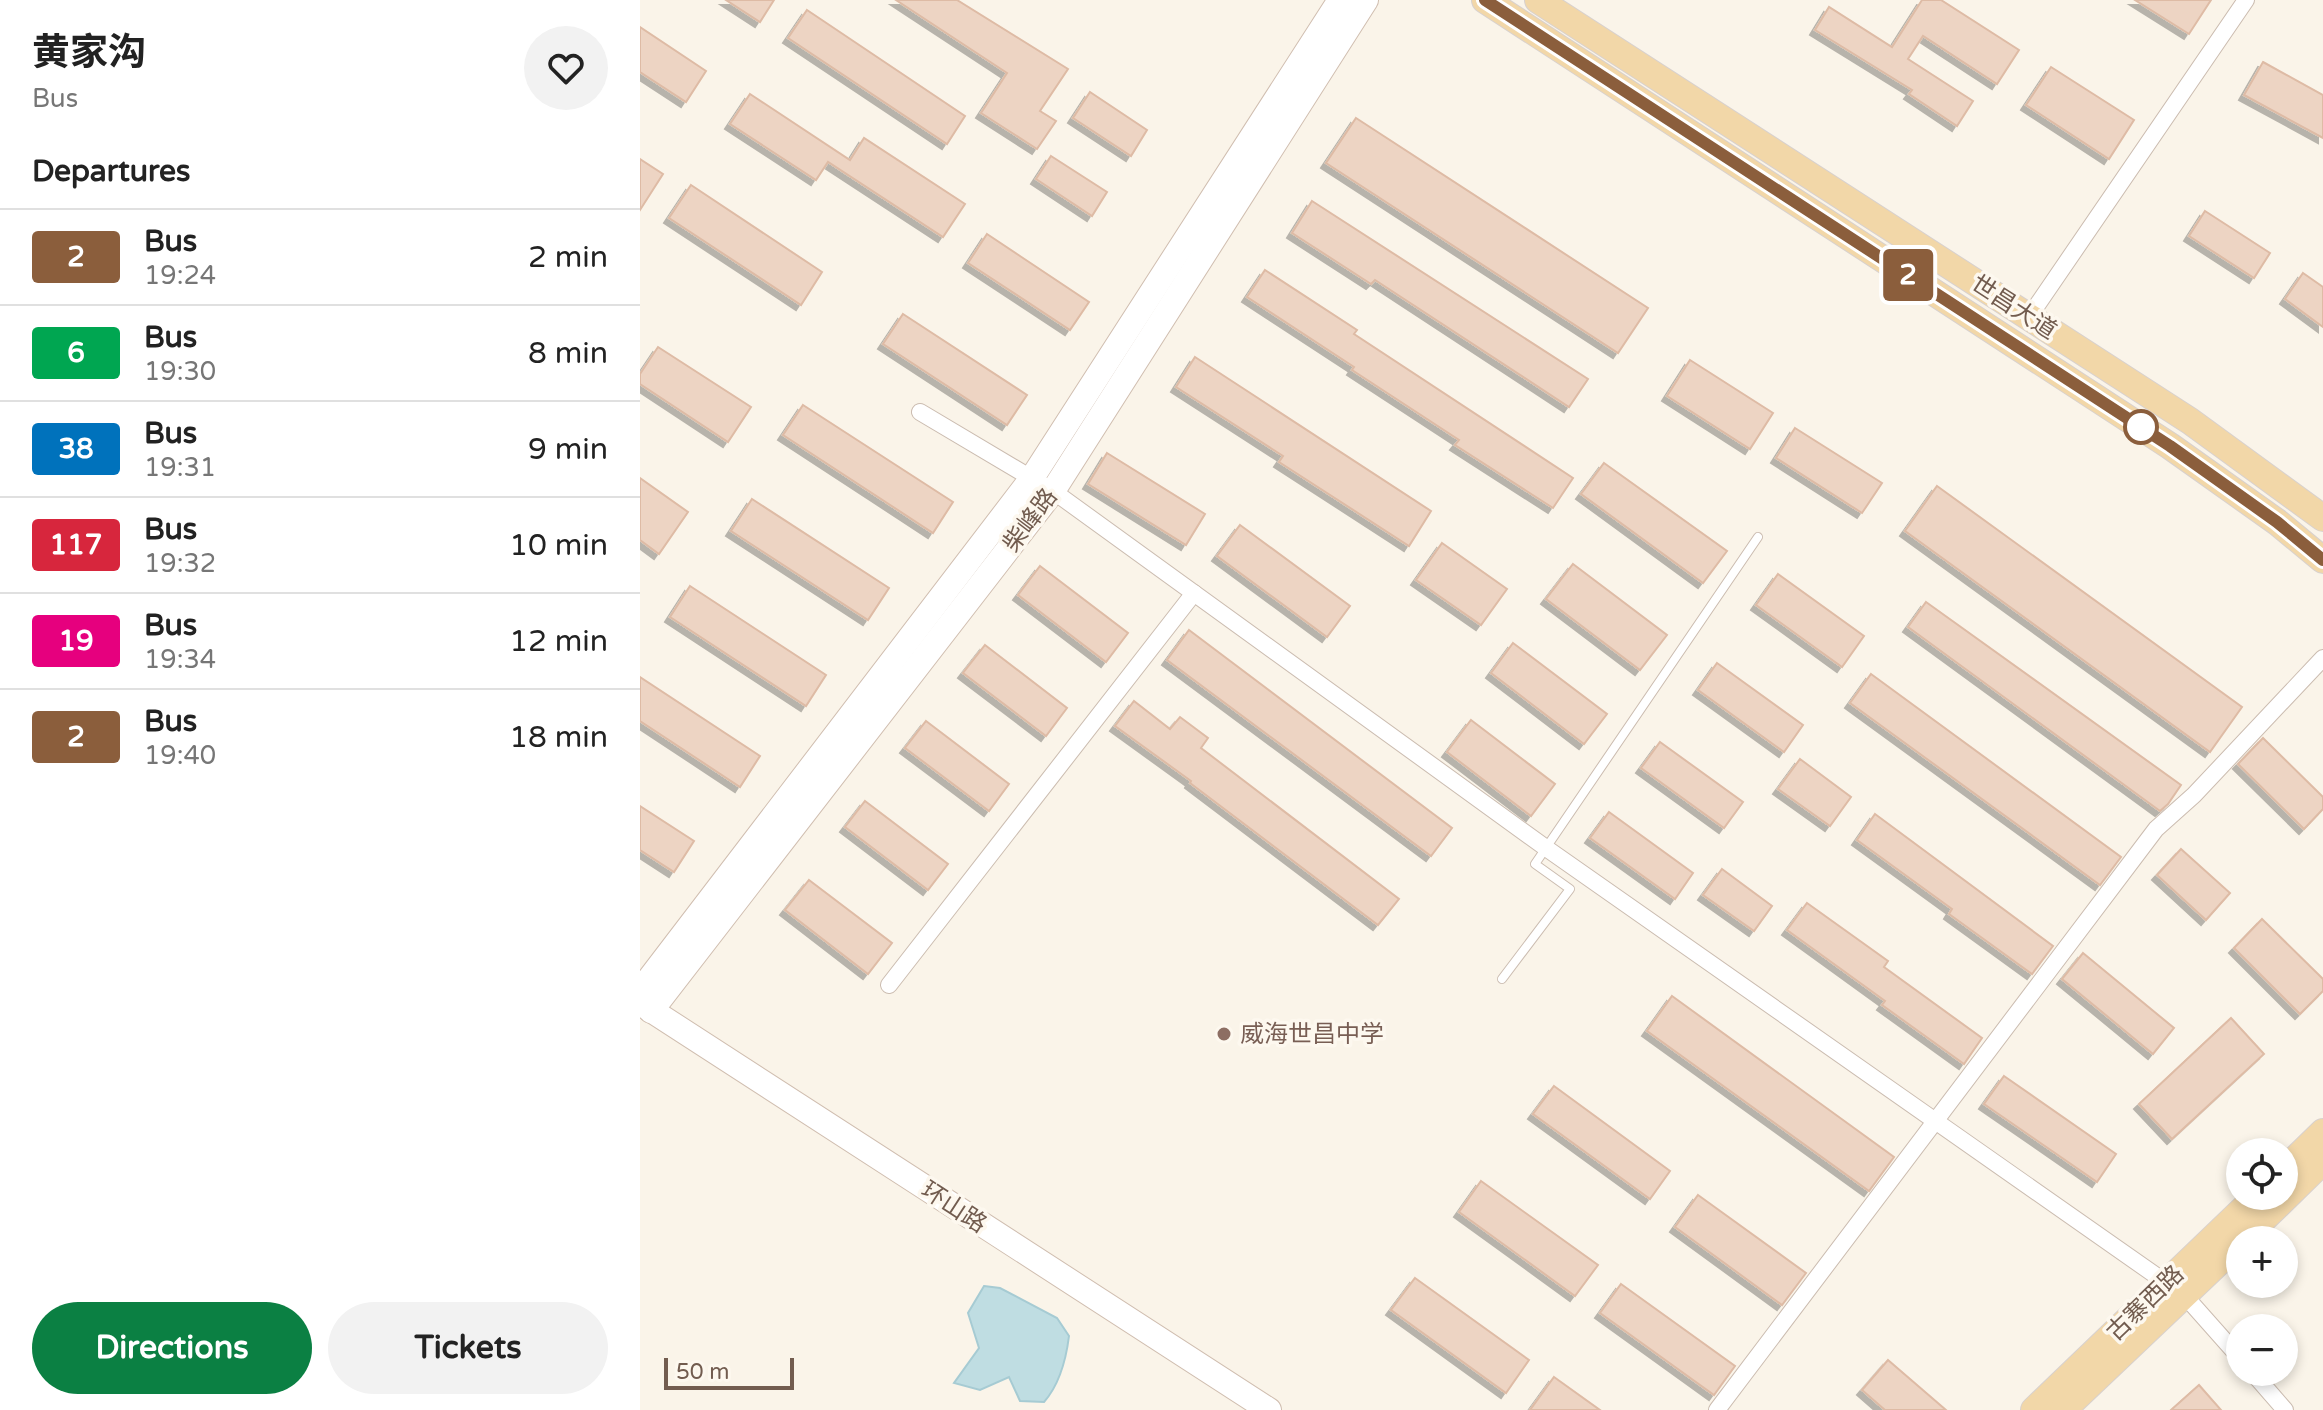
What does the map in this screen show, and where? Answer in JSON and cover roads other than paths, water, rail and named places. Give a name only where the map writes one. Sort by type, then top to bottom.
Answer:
[{"type":"main road","name":"世昌大道","points":[[1485,0],[2170,446],[2277,522],[2323,560]]},
{"type":"main road","name":"世昌大道","points":[[1538,0],[2190,421],[2323,518]]},
{"type":"main road","points":[[2298,1156],[2323,1132]]},
{"type":"main road","name":"古寨西路","points":[[2256,1226],[2323,1161]]},
{"type":"main road","name":"古寨西路","points":[[2063,1410],[2245,1210]]},
{"type":"main road","name":"古寨西路","points":[[2034,1410],[2176,1289],[2226,1252]]},
{"type":"street","name":"柴峰路","points":[[644,1002],[1032,478],[1340,0]]},
{"type":"street","name":"柴峰路","points":[[644,1002],[1053,491],[1366,0]]},
{"type":"street","points":[[2029,317],[2246,0]]},
{"type":"street","points":[[920,412],[1053,491],[1546,848],[2176,1289],[2226,1343]]},
{"type":"street","points":[[889,985],[1194,593]]},
{"type":"street","points":[[1717,1410],[2156,829],[2194,795],[2323,658]]},
{"type":"street","name":"环山路","points":[[644,1002],[1269,1410]]},
{"type":"street","points":[[2264,1386],[2285,1410]]},
{"type":"lane","points":[[1502,979],[1570,889],[1535,864],[1758,537]]},
{"type":"water","points":[[984,1286],[1000,1288],[1057,1318],[1069,1336],[1061,1371],[1044,1402],[1020,1401],[1009,1377],[980,1390],[954,1383],[979,1348],[968,1313]]},
{"type":"place","name":"威海世昌中学","points":[[1224,1034]]}]
